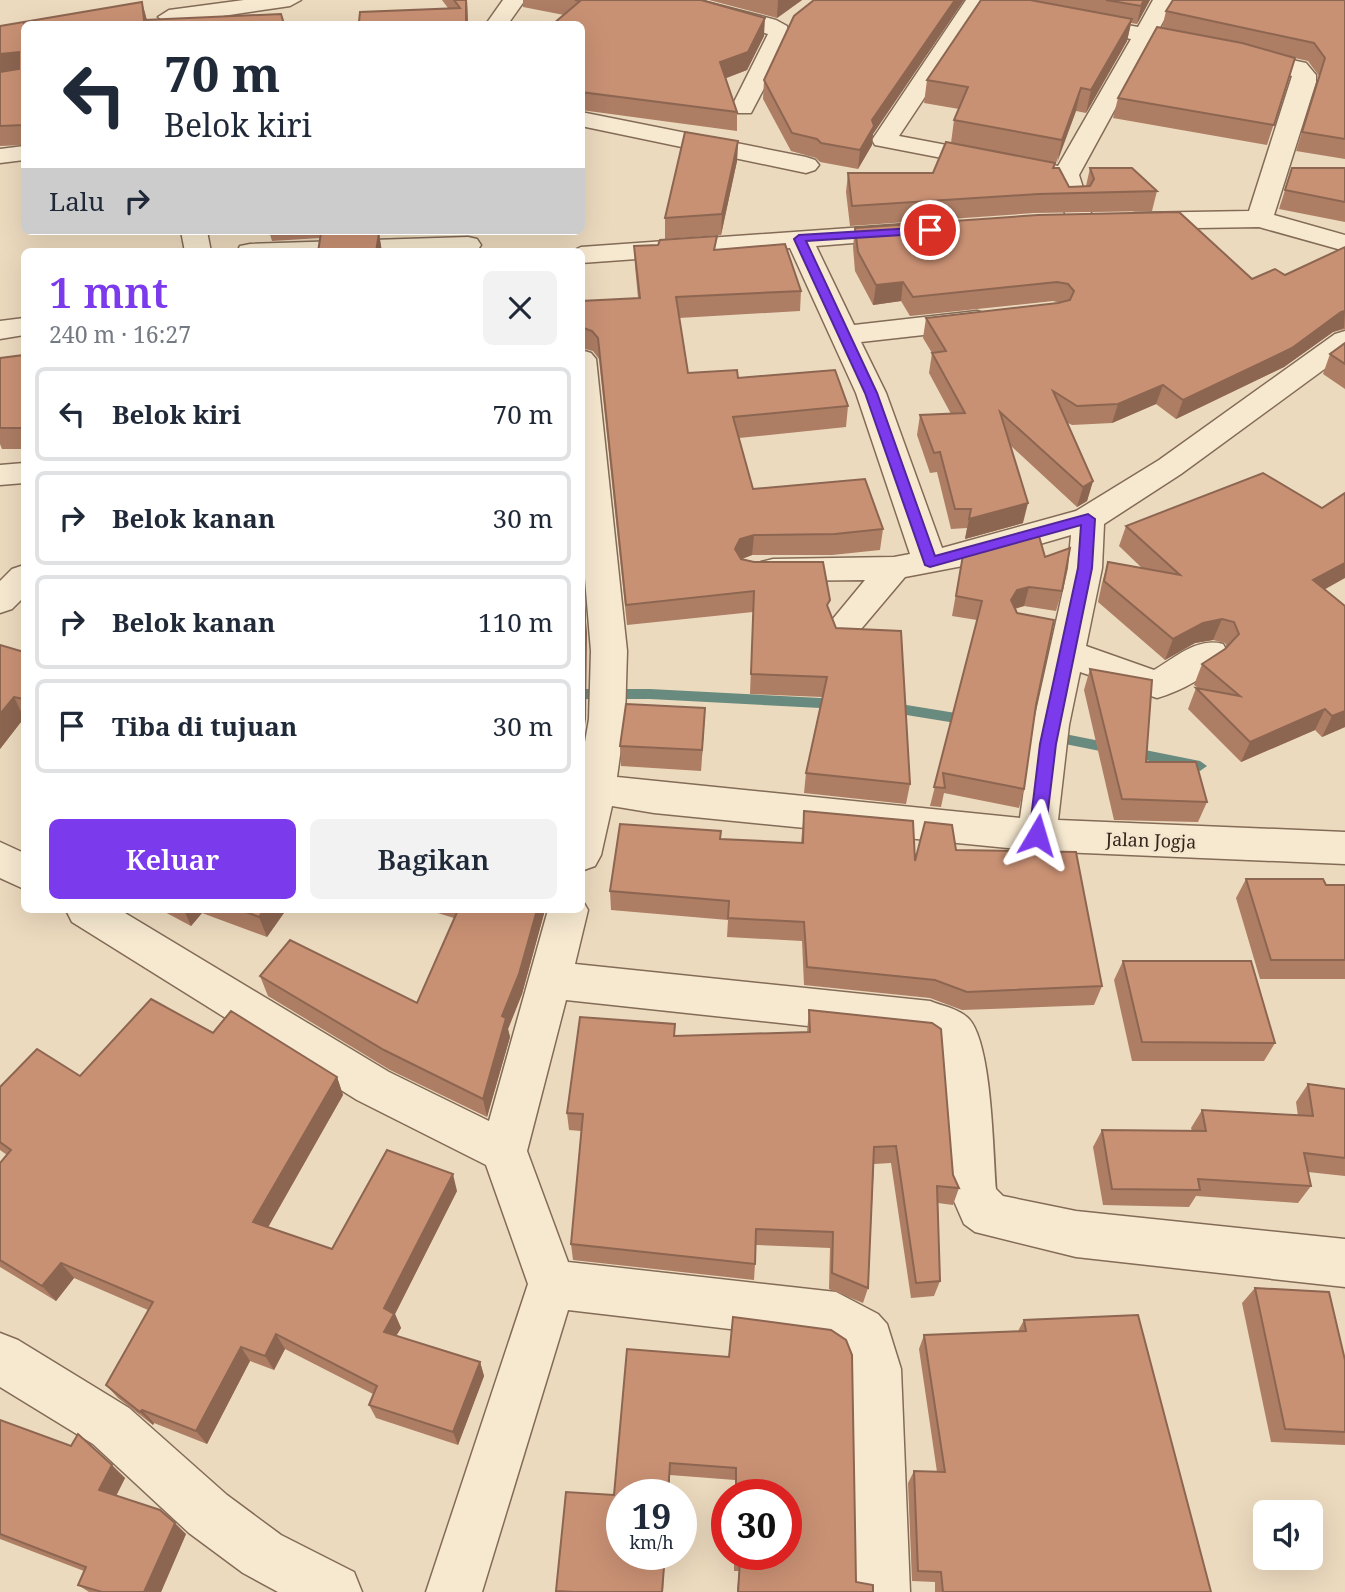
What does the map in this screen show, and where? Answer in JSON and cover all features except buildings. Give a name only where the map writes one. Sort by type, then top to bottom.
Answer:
[{"type":"street","points":[[168,14],[290,0]]},
{"type":"street","points":[[499,21],[514,0]]},
{"type":"street","points":[[674,0],[768,25],[779,32]]},
{"type":"street","points":[[1164,0],[1066,175],[1069,223],[1261,219],[1345,243]]},
{"type":"street","points":[[1066,175],[884,140],[977,1],[1286,64],[1304,75],[1261,219]]},
{"type":"street","points":[[779,32],[800,16]]},
{"type":"street","points":[[743,108],[779,39],[779,32]]},
{"type":"street","points":[[585,120],[806,166]]},
{"type":"street","points":[[0,156],[21,153]]},
{"type":"street","points":[[585,255],[938,230]]},
{"type":"street","points":[[799,239],[871,393],[930,562]]},
{"type":"street","points":[[346,248],[467,243]]},
{"type":"street","points":[[844,335],[1000,318]]},
{"type":"street","points":[[0,330],[21,327]]},
{"type":"street","points":[[753,569],[831,571],[894,568],[930,562],[1088,519],[1170,467],[1345,340]]},
{"type":"street","points":[[585,401],[609,651],[607,719],[589,788],[585,822]]},
{"type":"street","points":[[0,475],[21,473]]},
{"type":"street","points":[[1037,835],[1050,735],[1085,568],[1088,519]]},
{"type":"street","points":[[844,626],[894,568]]},
{"type":"street","points":[[1037,623],[1157,685],[1210,653]]},
{"type":"street","name":"Jalan Jogja","points":[[589,788],[886,822],[1037,835],[1345,848]]},
{"type":"street","points":[[0,858],[21,871]]},
{"type":"street","points":[[91,913],[373,1086],[503,1151]]},
{"type":"street","points":[[454,1592],[552,1284],[503,1151],[552,979],[567,913]]},
{"type":"street","points":[[552,979],[930,1020],[951,1028],[960,1038],[973,1192],[981,1208],[992,1216],[1076,1234],[1345,1263]]},
{"type":"street","points":[[552,1284],[836,1317],[858,1328],[872,1342],[876,1369],[883,1592]]},
{"type":"street","points":[[0,1358],[111,1426],[208,1514],[262,1554],[334,1592]]},
{"type":"waterway","points":[[585,694],[650,694],[840,704]]},
{"type":"waterway","points":[[888,707],[968,720]]},
{"type":"waterway","points":[[1050,736],[1200,766]]},
{"type":"route","points":[[930,230],[799,239],[871,393],[930,562],[968,554],[1024,535],[1088,519],[1085,568],[1048,744],[1037,835]]}]
